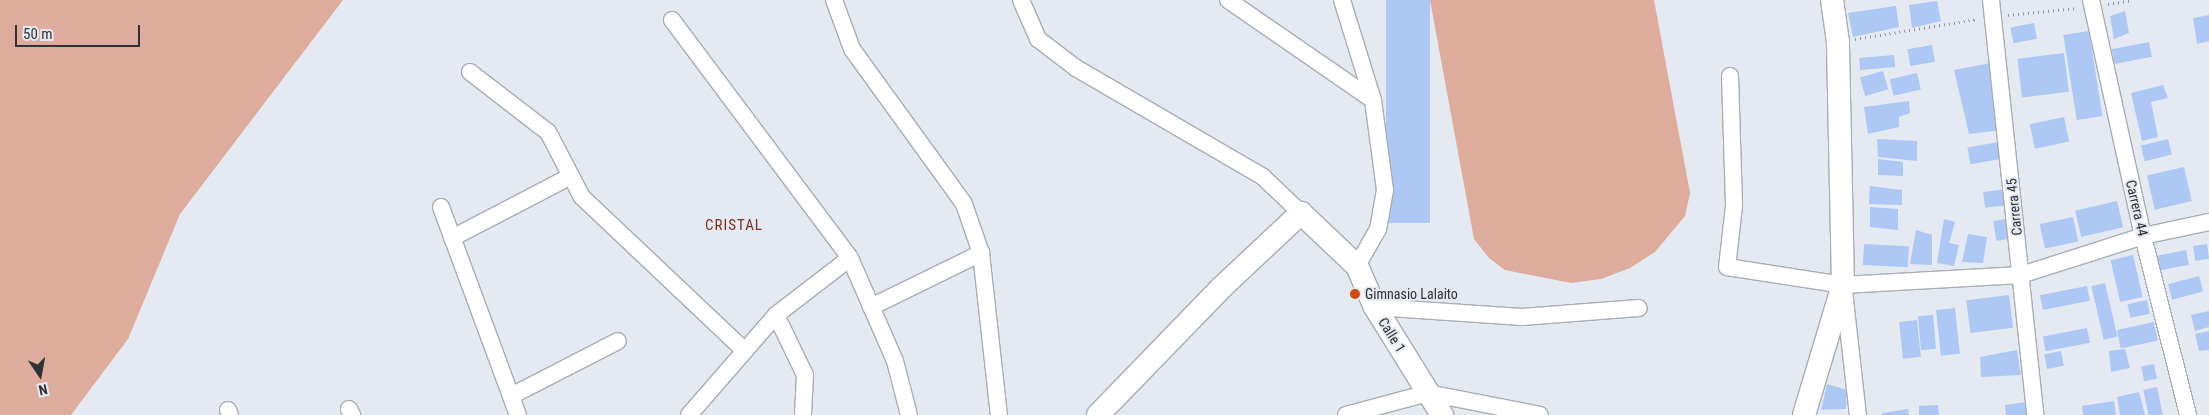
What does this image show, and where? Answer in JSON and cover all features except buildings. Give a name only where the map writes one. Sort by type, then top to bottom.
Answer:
[{"type":"main road","points":[[1804,415],[1843,286],[1838,42],[1832,0]]},
{"type":"main road","name":"Calle 1","points":[[1301,213],[1357,266],[1375,307],[1442,415]]},
{"type":"main road","points":[[1098,415],[1221,288],[1301,213]]},
{"type":"street","points":[[834,0],[852,49],[964,204],[981,254],[999,415]]},
{"type":"street","points":[[1021,0],[1038,38],[1076,68],[1263,177],[1301,213]]},
{"type":"street","points":[[1342,0],[1374,100],[1385,190],[1378,229],[1357,266]]},
{"type":"street","name":"Carrera 45","points":[[1992,0],[2035,415]]},
{"type":"street","name":"Carrera 44","points":[[2091,0],[2143,236],[2188,415]]},
{"type":"street","points":[[1237,3],[1374,100]]},
{"type":"street","points":[[672,20],[850,258],[895,361],[909,415]]},
{"type":"street","points":[[470,72],[548,132],[582,197],[611,227],[745,351]]},
{"type":"street","points":[[1730,76],[1734,206],[1727,267],[1843,286],[2021,275],[2143,236],[2209,222]]},
{"type":"street","points":[[452,238],[571,176]]},
{"type":"street","points":[[441,207],[518,415]]},
{"type":"street","points":[[872,308],[981,254]]},
{"type":"street","points":[[689,415],[776,316],[850,258]]},
{"type":"street","points":[[1843,286],[1858,415]]},
{"type":"street","points":[[1375,307],[1522,316],[1638,308]]},
{"type":"street","points":[[776,316],[805,375],[803,415]]},
{"type":"street","points":[[511,396],[618,341]]},
{"type":"street","points":[[1346,415],[1428,393],[1540,415]]},
{"type":"shaded area","points":[[0,0],[343,0],[180,214],[128,339],[71,415],[0,415]]},
{"type":"shaded area","points":[[1430,0],[1654,0],[1690,193],[1685,216],[1655,252],[1630,268],[1601,279],[1571,283],[1505,270],[1489,258],[1474,239]]},
{"type":"place","name":"Gimnasio Lalaito","points":[[1355,294]]},
{"type":"district","name":"CRISTAL","points":[[734,226]]}]
